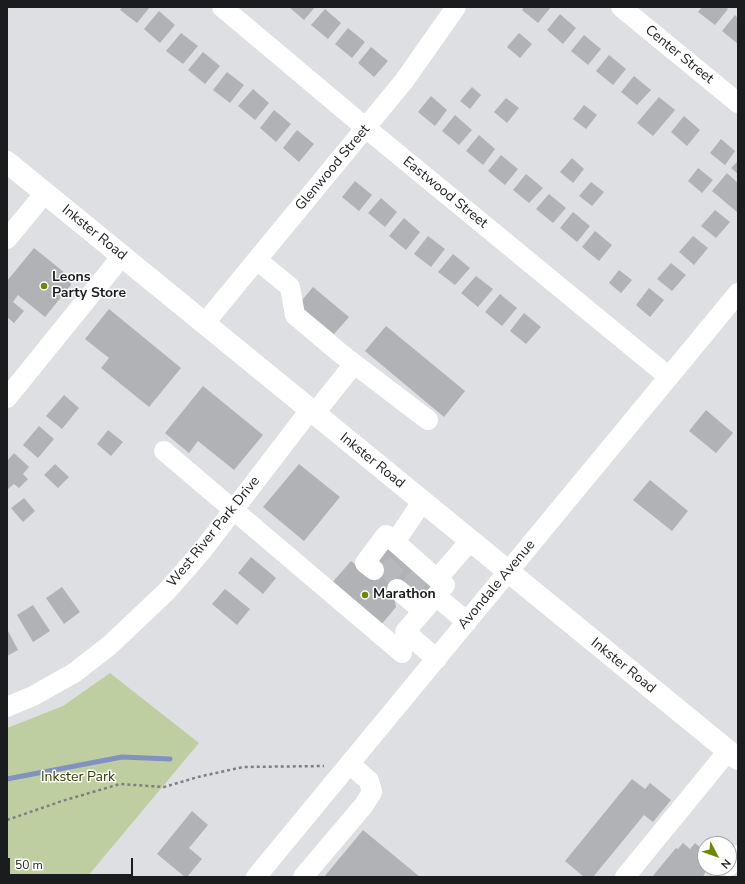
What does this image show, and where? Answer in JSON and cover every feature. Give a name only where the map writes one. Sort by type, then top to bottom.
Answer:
[{"type":"main road","name":"Inkster Road","points":[[7,162],[733,755]]},
{"type":"street","name":"Eastwood Street","points":[[222,7],[366,128],[669,377]]},
{"type":"street","name":"Glenwood Street","points":[[204,324],[404,81],[456,7]]},
{"type":"street","name":"Center Street","points":[[621,7],[738,103]]},
{"type":"street","points":[[7,239],[45,193]]},
{"type":"street","points":[[7,398],[14,386],[122,256]]},
{"type":"street","points":[[257,260],[290,287],[295,315],[354,364],[428,420]]},
{"type":"street","name":"Avondale Avenue","points":[[256,877],[738,293]]},
{"type":"street","name":"West River Park Drive","points":[[7,707],[32,696],[74,673],[110,644],[167,591],[202,551],[232,511],[312,412],[354,364]]},
{"type":"street","points":[[164,451],[232,511],[402,653]]},
{"type":"street","points":[[402,550],[422,502]]},
{"type":"street","points":[[374,570],[365,562],[386,535],[402,550],[429,585],[467,622]]},
{"type":"street","points":[[436,659],[405,632],[429,585],[470,541]]},
{"type":"street","points":[[404,590],[429,585]]},
{"type":"street","points":[[625,877],[733,755]]},
{"type":"street","points":[[302,877],[364,805],[372,792],[369,781],[350,764]]},
{"type":"path","points":[[7,820],[62,801],[120,784],[164,787],[198,776],[243,767],[350,764]]},
{"type":"green space","name":"Inkster Park","points":[[110,673],[199,743],[87,877],[7,877],[7,728],[63,706]]},
{"type":"building","points":[[122,7],[150,7],[137,23],[120,10]]},
{"type":"building","points":[[289,7],[315,7],[304,20]]},
{"type":"building","points":[[524,7],[551,7],[538,23],[522,10]]},
{"type":"building","points":[[702,7],[725,7],[728,9],[715,25],[698,12]]},
{"type":"building","points":[[325,9],[341,23],[328,39],[311,25]]},
{"type":"building","points":[[159,11],[175,25],[160,43],[144,29]]},
{"type":"building","points":[[560,14],[576,28],[563,44],[547,30]]},
{"type":"building","points":[[735,15],[738,18],[738,44],[722,31]]},
{"type":"building","points":[[348,28],[365,42],[352,58],[335,44]]},
{"type":"building","points":[[181,33],[198,46],[183,64],[166,51]]},
{"type":"building","points":[[519,33],[532,44],[520,58],[507,47]]},
{"type":"building","points":[[584,35],[601,49],[588,65],[571,51]]},
{"type":"building","points":[[371,47],[388,61],[374,77],[358,63]]},
{"type":"building","points":[[203,52],[220,66],[205,84],[188,70]]},
{"type":"building","points":[[609,55],[626,69],[613,85],[596,71]]},
{"type":"building","points":[[227,72],[244,85],[230,103],[213,90]]},
{"type":"building","points":[[634,76],[651,90],[637,105],[621,92]]},
{"type":"building","points":[[472,87],[481,95],[470,109],[460,101]]},
{"type":"building","points":[[253,89],[269,103],[255,120],[238,106]]},
{"type":"building","points":[[431,96],[447,110],[435,126],[418,112]]},
{"type":"building","points":[[659,97],[675,110],[653,136],[637,123]]},
{"type":"building","points":[[506,98],[519,108],[507,123],[494,112]]},
{"type":"building","points":[[584,105],[597,115],[586,129],[573,119]]},
{"type":"building","points":[[274,110],[291,124],[276,142],[260,128]]},
{"type":"building","points":[[455,115],[472,130],[459,145],[442,131]]},
{"type":"building","points":[[684,116],[700,130],[687,146],[671,132]]},
{"type":"building","points":[[297,130],[314,144],[299,162],[283,148]]},
{"type":"building","points":[[479,135],[495,149],[483,165],[466,151]]},
{"type":"building","points":[[721,139],[735,151],[725,165],[710,153]]},
{"type":"building","points":[[501,155],[518,169],[505,185],[488,171]]},
{"type":"building","points":[[572,158],[584,169],[573,183],[560,172]]},
{"type":"building","points":[[738,161],[738,174],[731,168]]},
{"type":"building","points":[[698,168],[713,180],[702,193],[688,181]]},
{"type":"building","points":[[727,173],[738,183],[737,212],[712,191]]},
{"type":"building","points":[[526,174],[543,188],[529,203],[513,190]]},
{"type":"building","points":[[355,181],[372,195],[359,211],[342,197]]},
{"type":"building","points":[[591,182],[604,192],[592,206],[579,196]]},
{"type":"building","points":[[549,194],[566,208],[553,223],[536,209]]},
{"type":"building","points":[[381,198],[397,212],[385,227],[368,213]]},
{"type":"building","points":[[715,210],[730,222],[716,238],[701,226]]},
{"type":"building","points":[[573,212],[590,226],[577,242],[560,228]]},
{"type":"building","points":[[404,218],[420,232],[406,250],[389,236]]},
{"type":"building","points":[[595,231],[612,245],[599,261],[582,247]]},
{"type":"building","points":[[428,236],[445,249],[431,267],[414,254]]},
{"type":"building","points":[[693,236],[708,248],[694,265],[679,252]]},
{"type":"building","points":[[34,248],[70,277],[71,285],[45,317],[18,295],[13,302],[24,311],[14,323],[7,317],[7,281]]},
{"type":"building","points":[[453,254],[470,268],[455,285],[438,272]]},
{"type":"building","points":[[671,263],[686,275],[672,291],[657,279]]},
{"type":"building","points":[[619,270],[632,280],[621,293],[609,283]]},
{"type":"building","points":[[476,276],[493,289],[478,307],[461,293]]},
{"type":"building","points":[[313,287],[349,317],[334,334],[298,305]]},
{"type":"building","points":[[649,288],[664,300],[650,317],[636,305]]},
{"type":"building","points":[[500,294],[517,308],[502,326],[485,312]]},
{"type":"building","points":[[109,309],[181,368],[149,407],[101,368],[109,358],[85,339]]},
{"type":"building","points":[[524,313],[541,327],[526,344],[510,331]]},
{"type":"building","points":[[386,326],[465,391],[444,417],[365,351]]},
{"type":"building","points":[[203,386],[263,435],[234,470],[198,441],[189,453],[165,433]]},
{"type":"building","points":[[64,395],[79,408],[62,429],[46,416]]},
{"type":"building","points":[[706,410],[733,433],[716,453],[689,431]]},
{"type":"building","points":[[39,426],[54,439],[38,458],[23,445]]},
{"type":"building","points":[[108,430],[123,442],[111,456],[97,444]]},
{"type":"building","points":[[14,453],[29,467],[23,474],[28,479],[19,488],[14,484],[8,489],[7,461]]},
{"type":"building","points":[[55,464],[69,477],[58,488],[44,475]]},
{"type":"building","points":[[299,464],[340,497],[304,541],[263,507]]},
{"type":"building","points":[[650,480],[688,511],[672,531],[633,500]]},
{"type":"building","points":[[24,498],[35,511],[23,522],[11,508]]},
{"type":"building","points":[[389,542],[438,583],[426,599],[404,581],[393,594],[396,607],[381,625],[331,584],[351,561],[370,576],[375,559]]},
{"type":"building","points":[[251,557],[276,578],[263,594],[238,573]]},
{"type":"building","points":[[62,587],[80,612],[64,624],[46,598]]},
{"type":"building","points":[[225,589],[250,609],[237,625],[212,604]]},
{"type":"building","points":[[33,605],[50,631],[33,642],[17,615]]},
{"type":"building","points":[[7,629],[18,650],[7,656]]},
{"type":"building","points":[[632,779],[645,789],[650,783],[671,800],[653,822],[644,815],[593,877],[584,877],[565,861]]},
{"type":"building","points":[[192,811],[208,825],[189,848],[202,859],[187,877],[185,877],[157,854]]},
{"type":"building","points":[[363,830],[420,877],[324,877]]},
{"type":"building","points":[[683,843],[690,849],[695,843],[697,845],[697,876],[703,877],[652,877],[676,848],[678,849]]},
{"type":"waterway","points":[[7,779],[122,757],[170,759]]},
{"type":"tunnel","points":[[383,578],[404,555]]},
{"type":"tunnel","points":[[411,587],[424,571]]},
{"type":"place","name":"Leons Party Store","points":[[44,286]]},
{"type":"place","name":"Marathon","points":[[365,595]]}]
